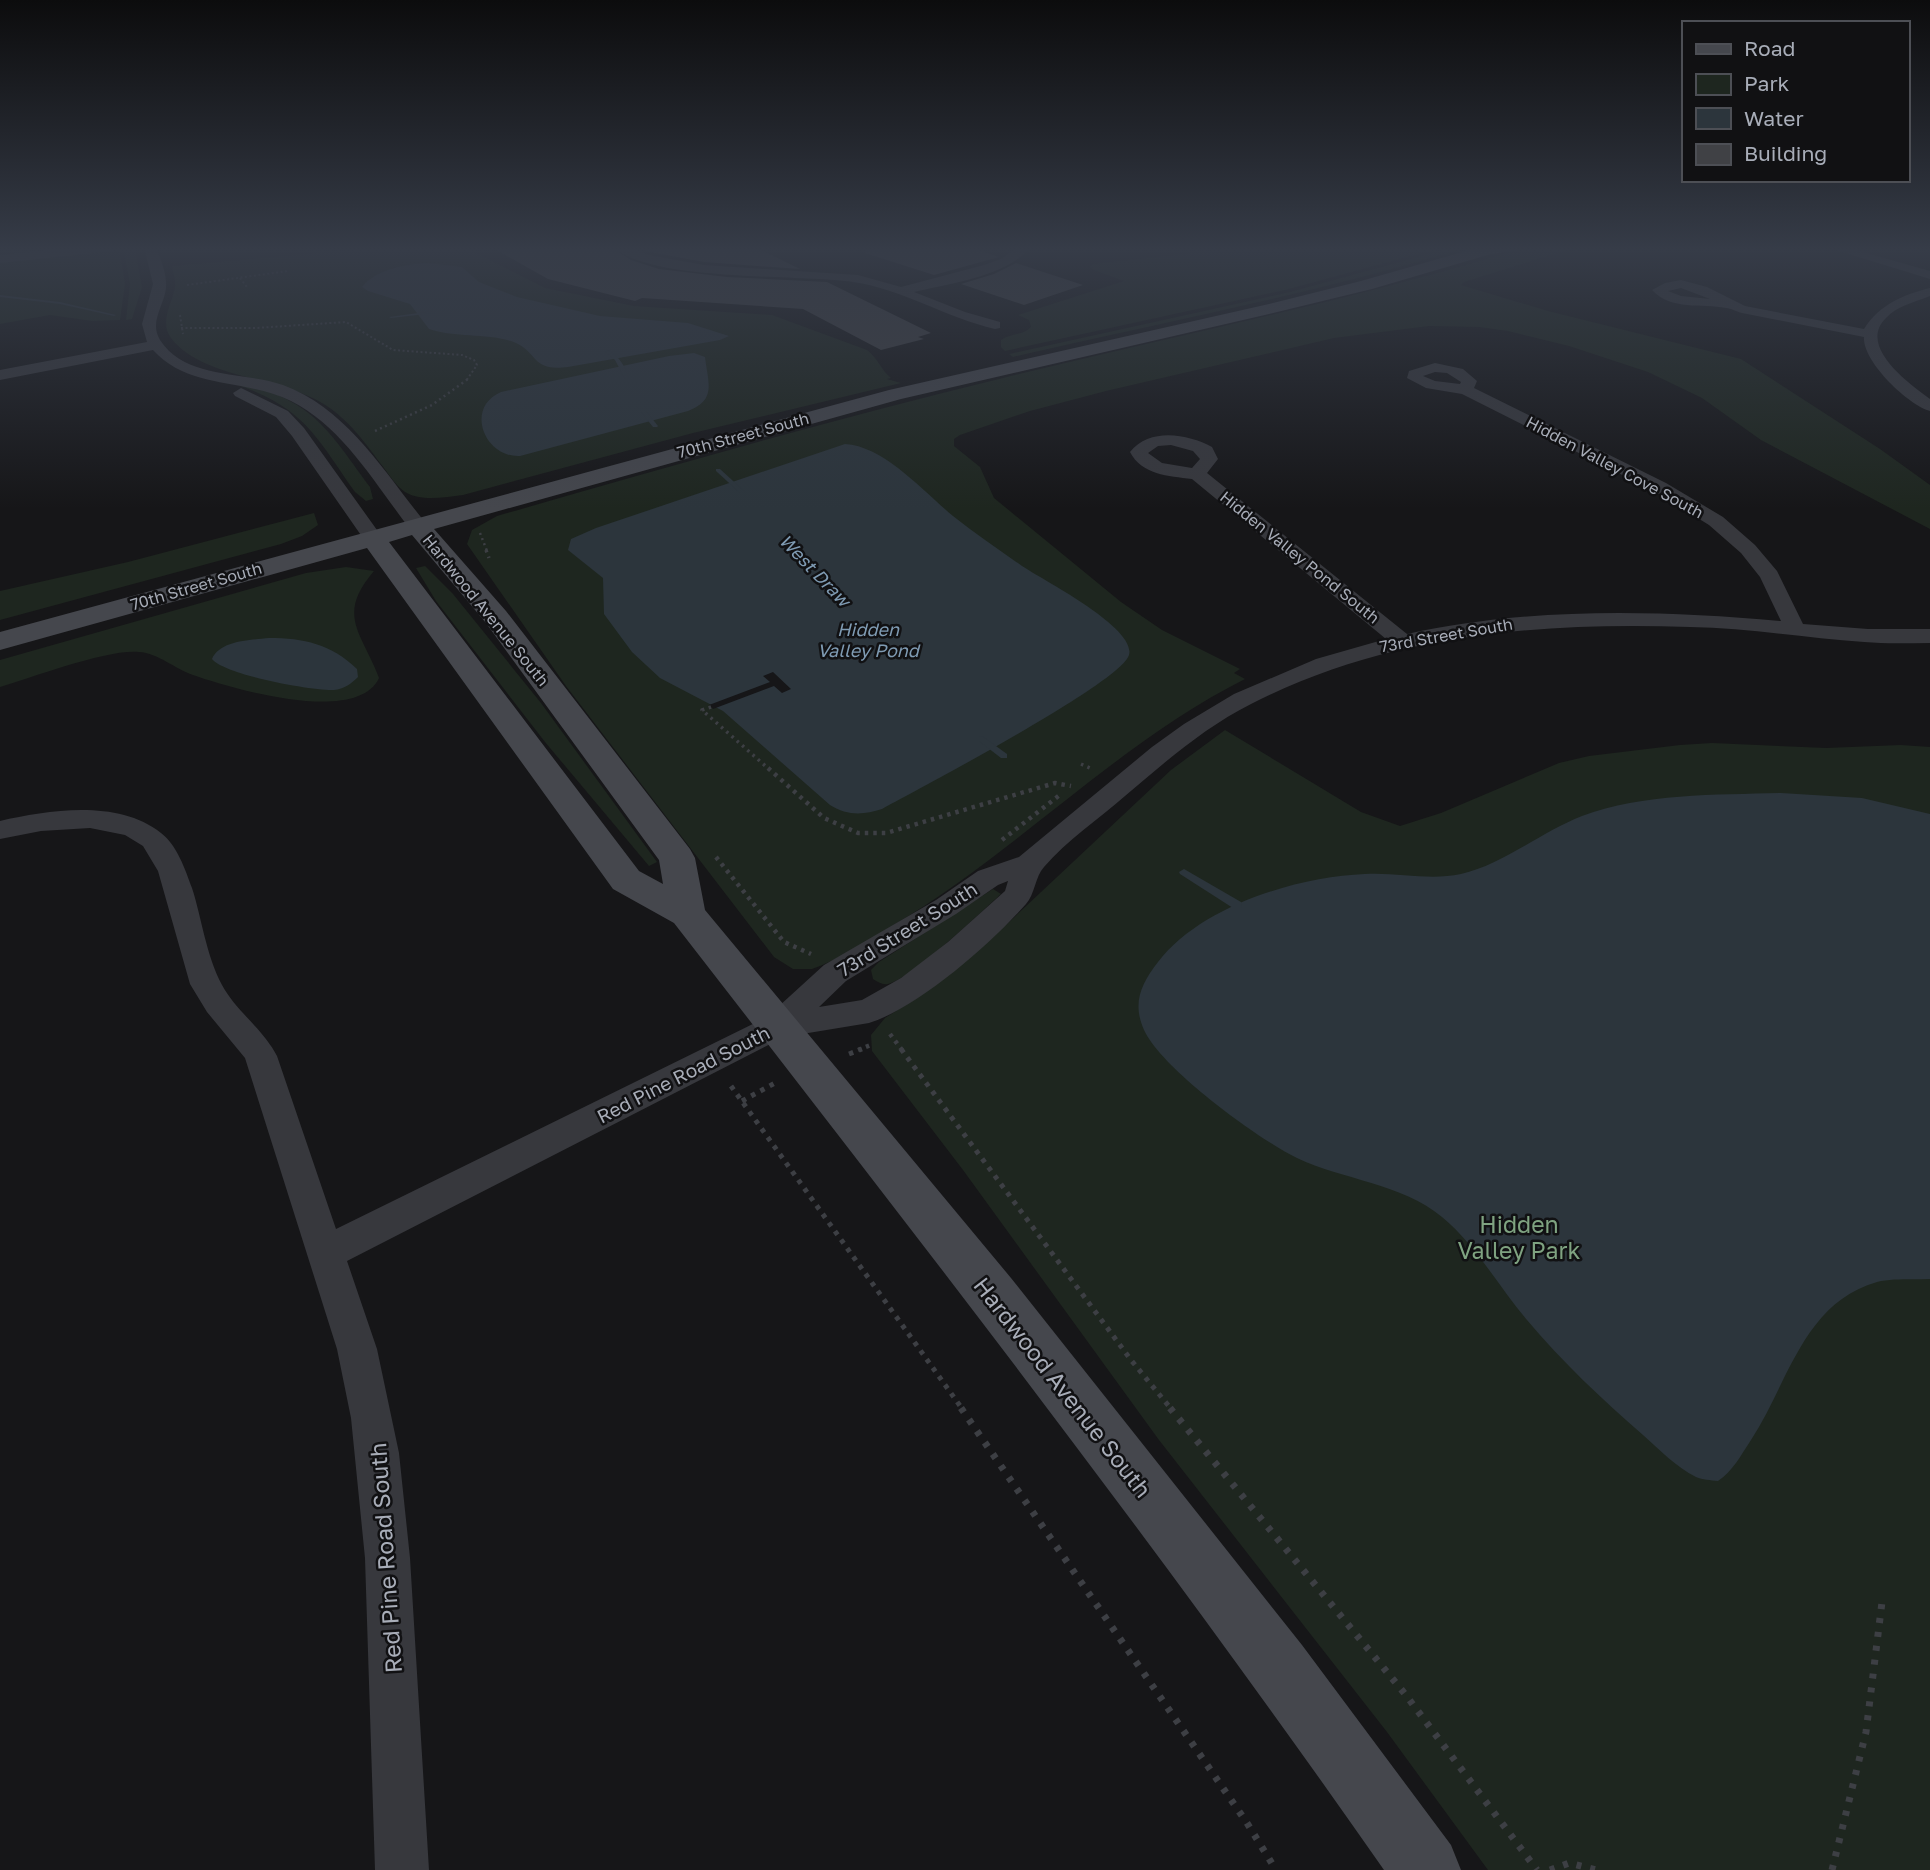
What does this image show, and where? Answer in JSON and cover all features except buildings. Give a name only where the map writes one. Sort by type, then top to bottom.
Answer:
[{"type":"main road","name":"70th Street South","points":[[0,641],[885,397],[1158,334]]},
{"type":"main road","name":"Hardwood Avenue South","points":[[417,525],[496,617],[677,858],[687,914]]},
{"type":"main road","name":"Hardwood Avenue South","points":[[372,537],[626,880],[687,914],[993,1295],[1272,1656],[1426,1870]]},
{"type":"street","points":[[0,375],[156,345],[151,334]]},
{"type":"street","points":[[1869,334],[1870,345],[1882,367],[1930,406]]},
{"type":"street","name":"Hardwood Avenue South","points":[[156,345],[184,365],[218,378],[252,381],[284,391],[324,412],[337,424],[417,525]]},
{"type":"street","name":"Hardwood Avenue South","points":[[218,378],[231,389],[282,414],[298,432],[372,537]]},
{"type":"street","name":"Hidden Valley Cove South","points":[[1466,390],[1660,487],[1716,521],[1748,549],[1770,575],[1796,629]]},
{"type":"street","name":"Hidden Valley Pond South","points":[[1197,474],[1402,641]]},
{"type":"street","name":"73rd Street South","points":[[778,1026],[835,973],[946,907],[988,878],[1029,864],[1161,752],[1218,712],[1280,680],[1351,655],[1402,641],[1498,625],[1573,619],[1692,620],[1880,637],[1930,636]]},
{"type":"street","name":"Red Pine Road South","points":[[0,830],[60,820],[99,820],[124,825],[142,833],[163,853],[207,988],[250,1038],[261,1056],[367,1387],[380,1452],[386,1515],[402,1870]]},
{"type":"street","name":"73rd Street South","points":[[778,1026],[869,1011],[912,986],[959,950],[1017,896],[1029,864]]},
{"type":"street","name":"Red Pine Road South","points":[[326,1254],[778,1026]]},
{"type":"path","points":[[367,334],[393,350],[462,355],[474,360],[477,365],[474,371],[452,390],[417,412],[372,431]]},
{"type":"path","points":[[711,707],[702,710],[806,804],[824,818],[858,833],[886,833],[1055,783],[1071,786]]},
{"type":"path","points":[[1081,764],[1093,769]]},
{"type":"path","points":[[891,1034],[1131,1360],[1405,1694],[1536,1870]]},
{"type":"path","points":[[742,1101],[944,1383],[1229,1797],[1276,1870]]},
{"type":"path","points":[[1832,1870],[1866,1732],[1882,1602]]},
{"type":"path","points":[[1550,1870],[1569,1863],[1597,1870]]},
{"type":"green space","points":[[169,334],[824,334],[867,350],[891,378],[887,379],[901,383],[693,433],[463,495],[434,498],[412,495],[399,487],[356,432],[332,409],[304,394],[201,361],[184,351]]},
{"type":"green space","points":[[1082,334],[1005,351],[1001,347],[1001,340],[1009,336]]},
{"type":"green space","points":[[1098,334],[1115,334],[1013,357],[1009,354]]},
{"type":"green space","points":[[1188,334],[1364,334],[1334,338],[1106,391],[1030,411],[954,439],[954,446],[980,467],[994,498],[1121,602],[1162,630],[1240,669],[1234,673],[1245,679],[1198,705],[1153,735],[981,866],[892,926],[833,960],[812,969],[793,969],[774,957],[566,686],[467,544],[472,530],[497,516],[686,462],[1069,362]]},
{"type":"green space","points":[[1521,334],[1642,334],[1741,359],[1880,449],[1930,485],[1930,529],[1761,440],[1702,398],[1648,372],[1569,346]]},
{"type":"green space","points":[[245,384],[288,400],[319,422],[370,487],[373,499],[366,501],[355,492],[319,441],[296,416],[263,395],[241,386]]},
{"type":"green space","points":[[314,513],[318,525],[302,536],[281,544],[0,620],[0,591],[128,562]]},
{"type":"green space","points":[[425,566],[453,594],[541,703],[657,862],[649,866],[545,742],[436,601],[416,568]]},
{"type":"green space","points":[[346,567],[374,571],[362,587],[354,613],[360,637],[379,678],[366,692],[346,700],[320,702],[292,699],[235,688],[193,675],[153,655],[139,652],[90,659],[0,687],[0,660],[306,573]]},
{"type":"green space","name":"Hidden Valley Park","points":[[1225,730],[1361,812],[1400,826],[1441,813],[1559,763],[1589,756],[1712,743],[1826,748],[1901,745],[1930,747],[1930,1870],[1488,1870],[1387,1732],[1159,1440],[963,1170],[872,1051],[871,1035],[885,1018],[915,999],[1007,924],[1171,770]]},
{"type":"green space","points":[[993,889],[1001,894],[913,970],[888,984],[873,979],[871,970],[879,962]]},
{"type":"water","points":[[454,334],[729,336],[720,340],[556,368],[540,364],[520,345],[491,337]]},
{"type":"water","points":[[694,353],[705,357],[709,383],[703,402],[688,411],[520,456],[497,449],[484,431],[483,409],[490,399],[501,392]]},
{"type":"water","name":"Hidden Valley Pond","points":[[845,444],[860,447],[889,461],[979,536],[1104,619],[1128,644],[1129,655],[1118,669],[1057,711],[882,809],[862,813],[849,813],[830,805],[723,711],[660,678],[632,652],[604,614],[603,578],[568,550],[571,539],[596,528]]},
{"type":"water","points":[[269,638],[294,639],[327,648],[357,669],[358,677],[347,686],[323,690],[270,681],[233,671],[212,659],[222,648],[229,645]]},
{"type":"water","points":[[1781,793],[1862,798],[1930,814],[1930,1279],[1877,1282],[1852,1293],[1831,1308],[1814,1326],[1800,1348],[1764,1418],[1740,1457],[1718,1481],[1699,1478],[1682,1468],[1598,1394],[1540,1336],[1476,1253],[1442,1217],[1390,1189],[1315,1165],[1280,1149],[1190,1083],[1154,1046],[1140,1020],[1139,1002],[1147,978],[1176,942],[1224,910],[1281,888],[1338,876],[1389,874],[1437,877],[1461,874],[1506,856],[1582,816],[1606,808],[1655,799]]},
{"type":"pier","points":[[773,672],[791,689],[782,693],[774,686],[713,709],[709,705],[770,682],[763,676]]},
{"type":"waterway","name":"West Draw","points":[[606,350],[617,359],[627,378]]},
{"type":"waterway","name":"West Draw","points":[[644,412],[655,426]]},
{"type":"waterway","name":"West Draw","points":[[718,470],[742,492]]},
{"type":"waterway","name":"West Draw","points":[[982,739],[1004,756]]},
{"type":"waterway","points":[[1184,872],[1237,905]]}]
